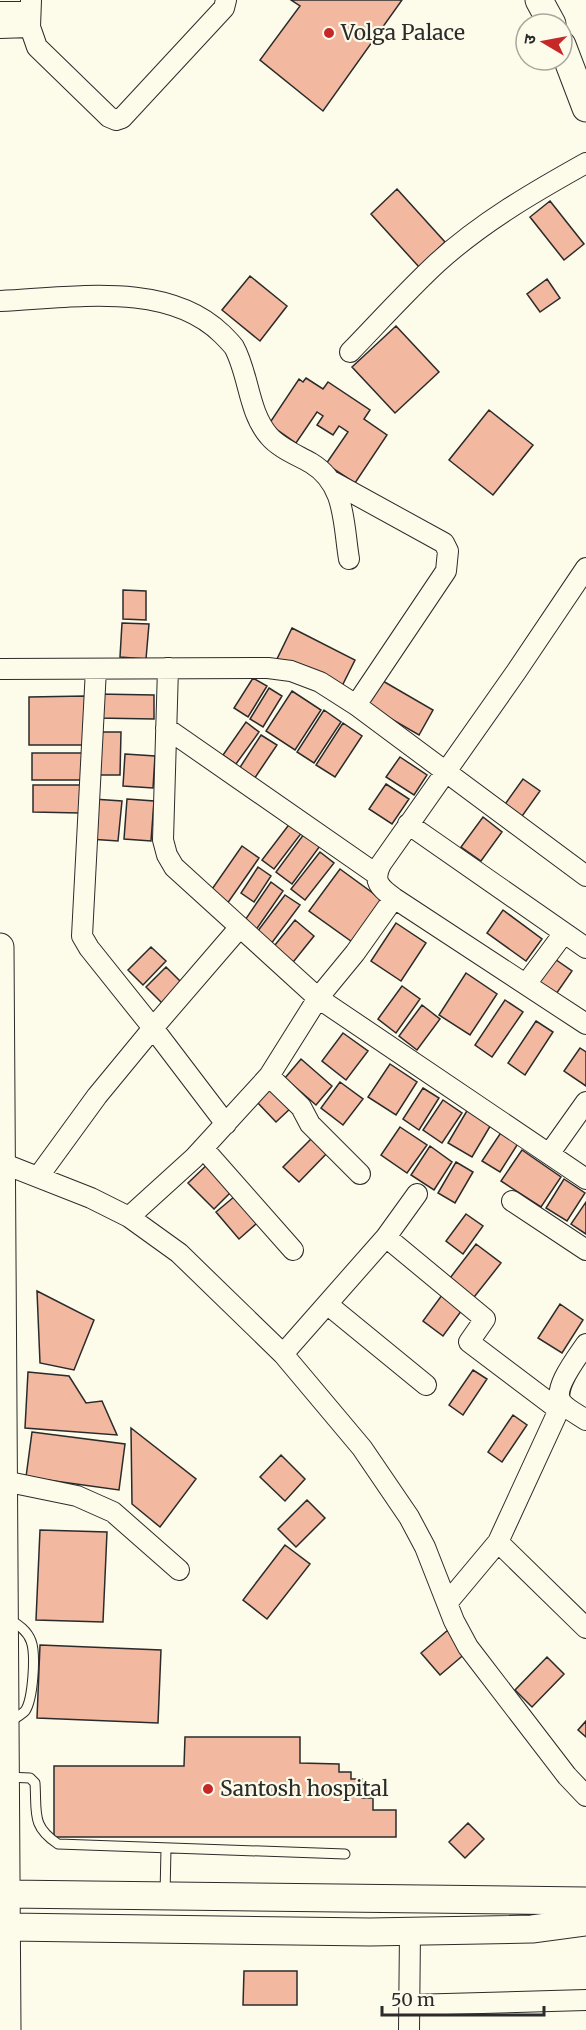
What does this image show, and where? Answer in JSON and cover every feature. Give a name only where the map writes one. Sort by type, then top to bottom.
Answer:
[{"type":"street","points":[[30,13],[37,47],[109,117],[116,120],[122,118],[224,8],[226,0]]},
{"type":"street","points":[[0,12],[30,13]]},
{"type":"street","points":[[0,28],[30,13]]},
{"type":"street","points":[[572,72],[586,108]]},
{"type":"street","points":[[350,352],[437,263],[467,238],[531,194],[586,163]]},
{"type":"street","points":[[0,302],[91,297],[134,299],[177,305],[208,320],[234,346],[261,424],[270,437],[319,468],[333,482],[444,543],[448,551],[446,571],[356,705]]},
{"type":"street","points":[[333,482],[341,500],[349,559]]},
{"type":"street","points":[[376,874],[408,824],[447,773],[586,568]]},
{"type":"street","points":[[168,668],[164,840],[167,855],[174,867],[318,998],[586,1179]]},
{"type":"street","points":[[0,669],[268,668],[291,670],[320,682],[356,705],[586,876]]},
{"type":"street","points":[[96,669],[82,936],[88,948],[226,1124]]},
{"type":"street","points":[[166,728],[376,874],[381,889],[586,1024]]},
{"type":"street","points":[[408,824],[586,948]]},
{"type":"street","points":[[129,1217],[203,1148],[269,1076],[318,998],[355,953],[394,898]]},
{"type":"street","points":[[38,1177],[97,1096],[240,927]]},
{"type":"street","points":[[526,984],[564,933]]},
{"type":"street","points":[[0,947],[7,1724],[4,1822],[9,1927],[4,1988],[7,2030]]},
{"type":"street","points":[[269,1076],[301,1107],[310,1124],[360,1174]]},
{"type":"street","points":[[549,1154],[586,1102]]},
{"type":"street","points":[[203,1148],[293,1250]]},
{"type":"street","points":[[2,1162],[129,1217],[179,1253],[283,1354],[362,1448],[409,1517],[425,1547],[447,1603],[468,1647],[567,1776],[586,1796]]},
{"type":"street","points":[[283,1354],[386,1237],[417,1194]]},
{"type":"street","points":[[512,1201],[586,1250]]},
{"type":"street","points":[[386,1237],[485,1319],[469,1342],[560,1406],[586,1420]]},
{"type":"street","points":[[327,1304],[426,1385]]},
{"type":"street","points":[[447,1603],[498,1542],[560,1406],[559,1395],[565,1377],[586,1344]]},
{"type":"street","points":[[4,1480],[77,1496],[113,1512],[179,1570]]},
{"type":"street","points":[[498,1542],[586,1628]]},
{"type":"street","points":[[8,1894],[586,1901]]},
{"type":"street","points":[[9,1927],[410,1931],[532,1929],[586,1922]]},
{"type":"street","points":[[409,2030],[410,1931]]},
{"type":"street","points":[[410,2005],[586,2000]]},
{"type":"lane","points":[[7,1777],[30,1778],[35,1783],[38,1822],[43,1835],[58,1844],[345,1854]]},
{"type":"lane","points":[[165,1897],[166,1848]]},
{"type":"building","name":"Volga Palace","points":[[291,0],[402,0],[323,111],[260,60],[300,6]]},
{"type":"building","points":[[397,189],[445,242],[419,267],[371,214]]},
{"type":"building","points":[[550,201],[584,244],[564,260],[530,217]]},
{"type":"building","points":[[250,276],[287,306],[260,341],[222,310]]},
{"type":"building","points":[[547,279],[560,298],[540,312],[527,294]]},
{"type":"building","points":[[396,326],[439,372],[395,413],[352,367]]},
{"type":"building","points":[[306,378],[323,389],[328,382],[370,410],[364,419],[387,435],[355,483],[326,464],[348,432],[339,426],[333,435],[317,425],[323,416],[317,412],[296,443],[269,424],[299,379],[303,382]]},
{"type":"building","points":[[489,410],[533,445],[493,495],[449,460]]},
{"type":"building","points":[[123,590],[146,591],[146,620],[123,619]]},
{"type":"building","points":[[122,623],[149,624],[146,659],[120,657]]},
{"type":"building","points":[[292,628],[355,660],[340,690],[277,659]]},
{"type":"building","points":[[376,677],[433,710],[419,735],[362,702]]},
{"type":"building","points":[[253,678],[267,686],[248,717],[234,708]]},
{"type":"building","points":[[269,688],[282,696],[263,727],[250,719]]},
{"type":"building","points":[[292,691],[321,710],[295,750],[266,731]]},
{"type":"building","points":[[97,694],[154,695],[154,719],[97,718]]},
{"type":"building","points":[[85,696],[86,745],[29,745],[29,697]]},
{"type":"building","points":[[324,710],[341,722],[314,763],[297,752]]},
{"type":"building","points":[[246,722],[259,732],[236,764],[223,755]]},
{"type":"building","points":[[343,723],[362,736],[335,777],[316,765]]},
{"type":"building","points":[[97,732],[121,732],[120,775],[96,775]]},
{"type":"building","points":[[261,735],[277,745],[252,782],[237,772]]},
{"type":"building","points":[[32,753],[82,753],[82,780],[32,780]]},
{"type":"building","points":[[125,754],[155,756],[153,788],[123,786]]},
{"type":"building","points":[[400,757],[427,775],[414,795],[386,777]]},
{"type":"building","points":[[523,779],[540,791],[520,819],[503,807]]},
{"type":"building","points":[[386,784],[409,799],[392,824],[369,809]]},
{"type":"building","points":[[33,785],[81,785],[80,813],[33,812]]},
{"type":"building","points":[[93,799],[122,801],[118,841],[89,839]]},
{"type":"building","points":[[127,799],[154,801],[151,841],[124,839]]},
{"type":"building","points":[[483,817],[502,832],[481,861],[461,847]]},
{"type":"building","points":[[291,822],[303,831],[274,869],[262,860]]},
{"type":"building","points":[[304,834],[320,846],[292,884],[276,872]]},
{"type":"building","points":[[242,846],[259,858],[227,904],[210,892]]},
{"type":"building","points":[[320,852],[334,863],[305,900],[291,889]]},
{"type":"building","points":[[258,867],[271,876],[254,902],[241,893]]},
{"type":"building","points":[[340,869],[385,902],[355,944],[309,911]]},
{"type":"building","points":[[271,882],[283,891],[253,934],[241,926]]},
{"type":"building","points":[[285,895],[300,905],[268,948],[254,936]]},
{"type":"building","points":[[503,910],[542,939],[526,961],[487,933]]},
{"type":"building","points":[[295,920],[314,936],[290,966],[271,950]]},
{"type":"building","points":[[396,923],[426,943],[401,981],[371,961]]},
{"type":"building","points":[[151,947],[166,961],[143,985],[128,970]]},
{"type":"building","points":[[552,957],[572,971],[554,997],[534,982]]},
{"type":"building","points":[[166,967],[182,983],[162,1003],[146,987]]},
{"type":"building","points":[[466,973],[497,994],[470,1035],[439,1015]]},
{"type":"building","points":[[402,986],[420,999],[396,1033],[378,1019]]},
{"type":"building","points":[[505,1000],[523,1012],[492,1057],[475,1045]]},
{"type":"building","points":[[422,1005],[440,1019],[417,1050],[399,1036]]},
{"type":"building","points":[[536,1021],[553,1032],[525,1075],[508,1063]]},
{"type":"building","points":[[343,1033],[368,1051],[346,1080],[322,1061]]},
{"type":"building","points":[[580,1048],[586,1052],[586,1086],[564,1071]]},
{"type":"building","points":[[301,1059],[332,1086],[316,1105],[285,1078]]},
{"type":"building","points":[[390,1064],[417,1082],[396,1115],[368,1097]]},
{"type":"building","points":[[340,1082],[363,1099],[343,1125],[321,1108]]},
{"type":"building","points":[[272,1085],[293,1106],[276,1122],[256,1101]]},
{"type":"building","points":[[423,1088],[439,1098],[419,1130],[403,1119]]},
{"type":"building","points":[[443,1100],[462,1113],[442,1143],[423,1130]]},
{"type":"building","points":[[468,1109],[492,1123],[472,1157],[448,1143]]},
{"type":"building","points":[[400,1127],[427,1145],[407,1173],[381,1155]]},
{"type":"building","points":[[502,1131],[519,1142],[500,1172],[482,1161]]},
{"type":"building","points":[[315,1135],[330,1150],[299,1182],[283,1167]]},
{"type":"building","points":[[430,1146],[452,1162],[434,1190],[411,1175]]},
{"type":"building","points":[[522,1150],[561,1177],[541,1207],[501,1181]]},
{"type":"building","points":[[211,1161],[236,1187],[214,1209],[188,1183]]},
{"type":"building","points":[[456,1162],[473,1172],[455,1203],[438,1193]]},
{"type":"building","points":[[564,1179],[585,1193],[567,1221],[546,1208]]},
{"type":"building","points":[[241,1191],[264,1217],[239,1239],[216,1212]]},
{"type":"building","points":[[586,1202],[586,1234],[571,1224]]},
{"type":"building","points":[[466,1214],[483,1226],[463,1254],[446,1241]]},
{"type":"building","points":[[476,1244],[501,1263],[471,1301],[447,1282]]},
{"type":"building","points":[[37,1291],[94,1320],[74,1370],[40,1363]]},
{"type":"building","points":[[442,1295],[462,1310],[443,1336],[423,1321]]},
{"type":"building","points":[[560,1304],[583,1320],[562,1353],[538,1338]]},
{"type":"building","points":[[473,1370],[487,1379],[463,1415],[449,1405]]},
{"type":"building","points":[[28,1372],[69,1376],[86,1403],[102,1401],[117,1435],[25,1428]]},
{"type":"building","points":[[513,1415],[527,1425],[502,1462],[488,1452]]},
{"type":"building","points":[[131,1428],[196,1479],[160,1527],[132,1504]]},
{"type":"building","points":[[32,1432],[125,1444],[119,1490],[26,1477]]},
{"type":"building","points":[[281,1455],[305,1479],[285,1501],[260,1477]]},
{"type":"building","points":[[307,1500],[325,1518],[296,1547],[278,1529]]},
{"type":"building","points":[[40,1530],[107,1532],[103,1622],[36,1620]]},
{"type":"building","points":[[285,1545],[310,1564],[267,1619],[243,1600]]},
{"type":"building","points":[[448,1630],[467,1652],[440,1675],[421,1653]]},
{"type":"building","points":[[40,1645],[161,1650],[158,1723],[37,1718]]},
{"type":"building","points":[[547,1657],[564,1674],[532,1707],[515,1690]]},
{"type":"building","points":[[586,1721],[586,1737],[578,1730]]},
{"type":"building","name":"Santosh hospital","points":[[185,1737],[300,1737],[300,1763],[339,1764],[339,1772],[351,1772],[351,1779],[362,1779],[362,1798],[373,1798],[373,1810],[396,1810],[396,1837],[54,1837],[54,1766],[184,1766]]},
{"type":"building","points":[[468,1823],[484,1839],[465,1858],[449,1842]]},
{"type":"building","points":[[244,1971],[297,1971],[297,2005],[243,2005]]},
{"type":"place","name":"Volga Palace","points":[[329,33]]},
{"type":"place","name":"Santosh hospital","points":[[208,1789]]}]
